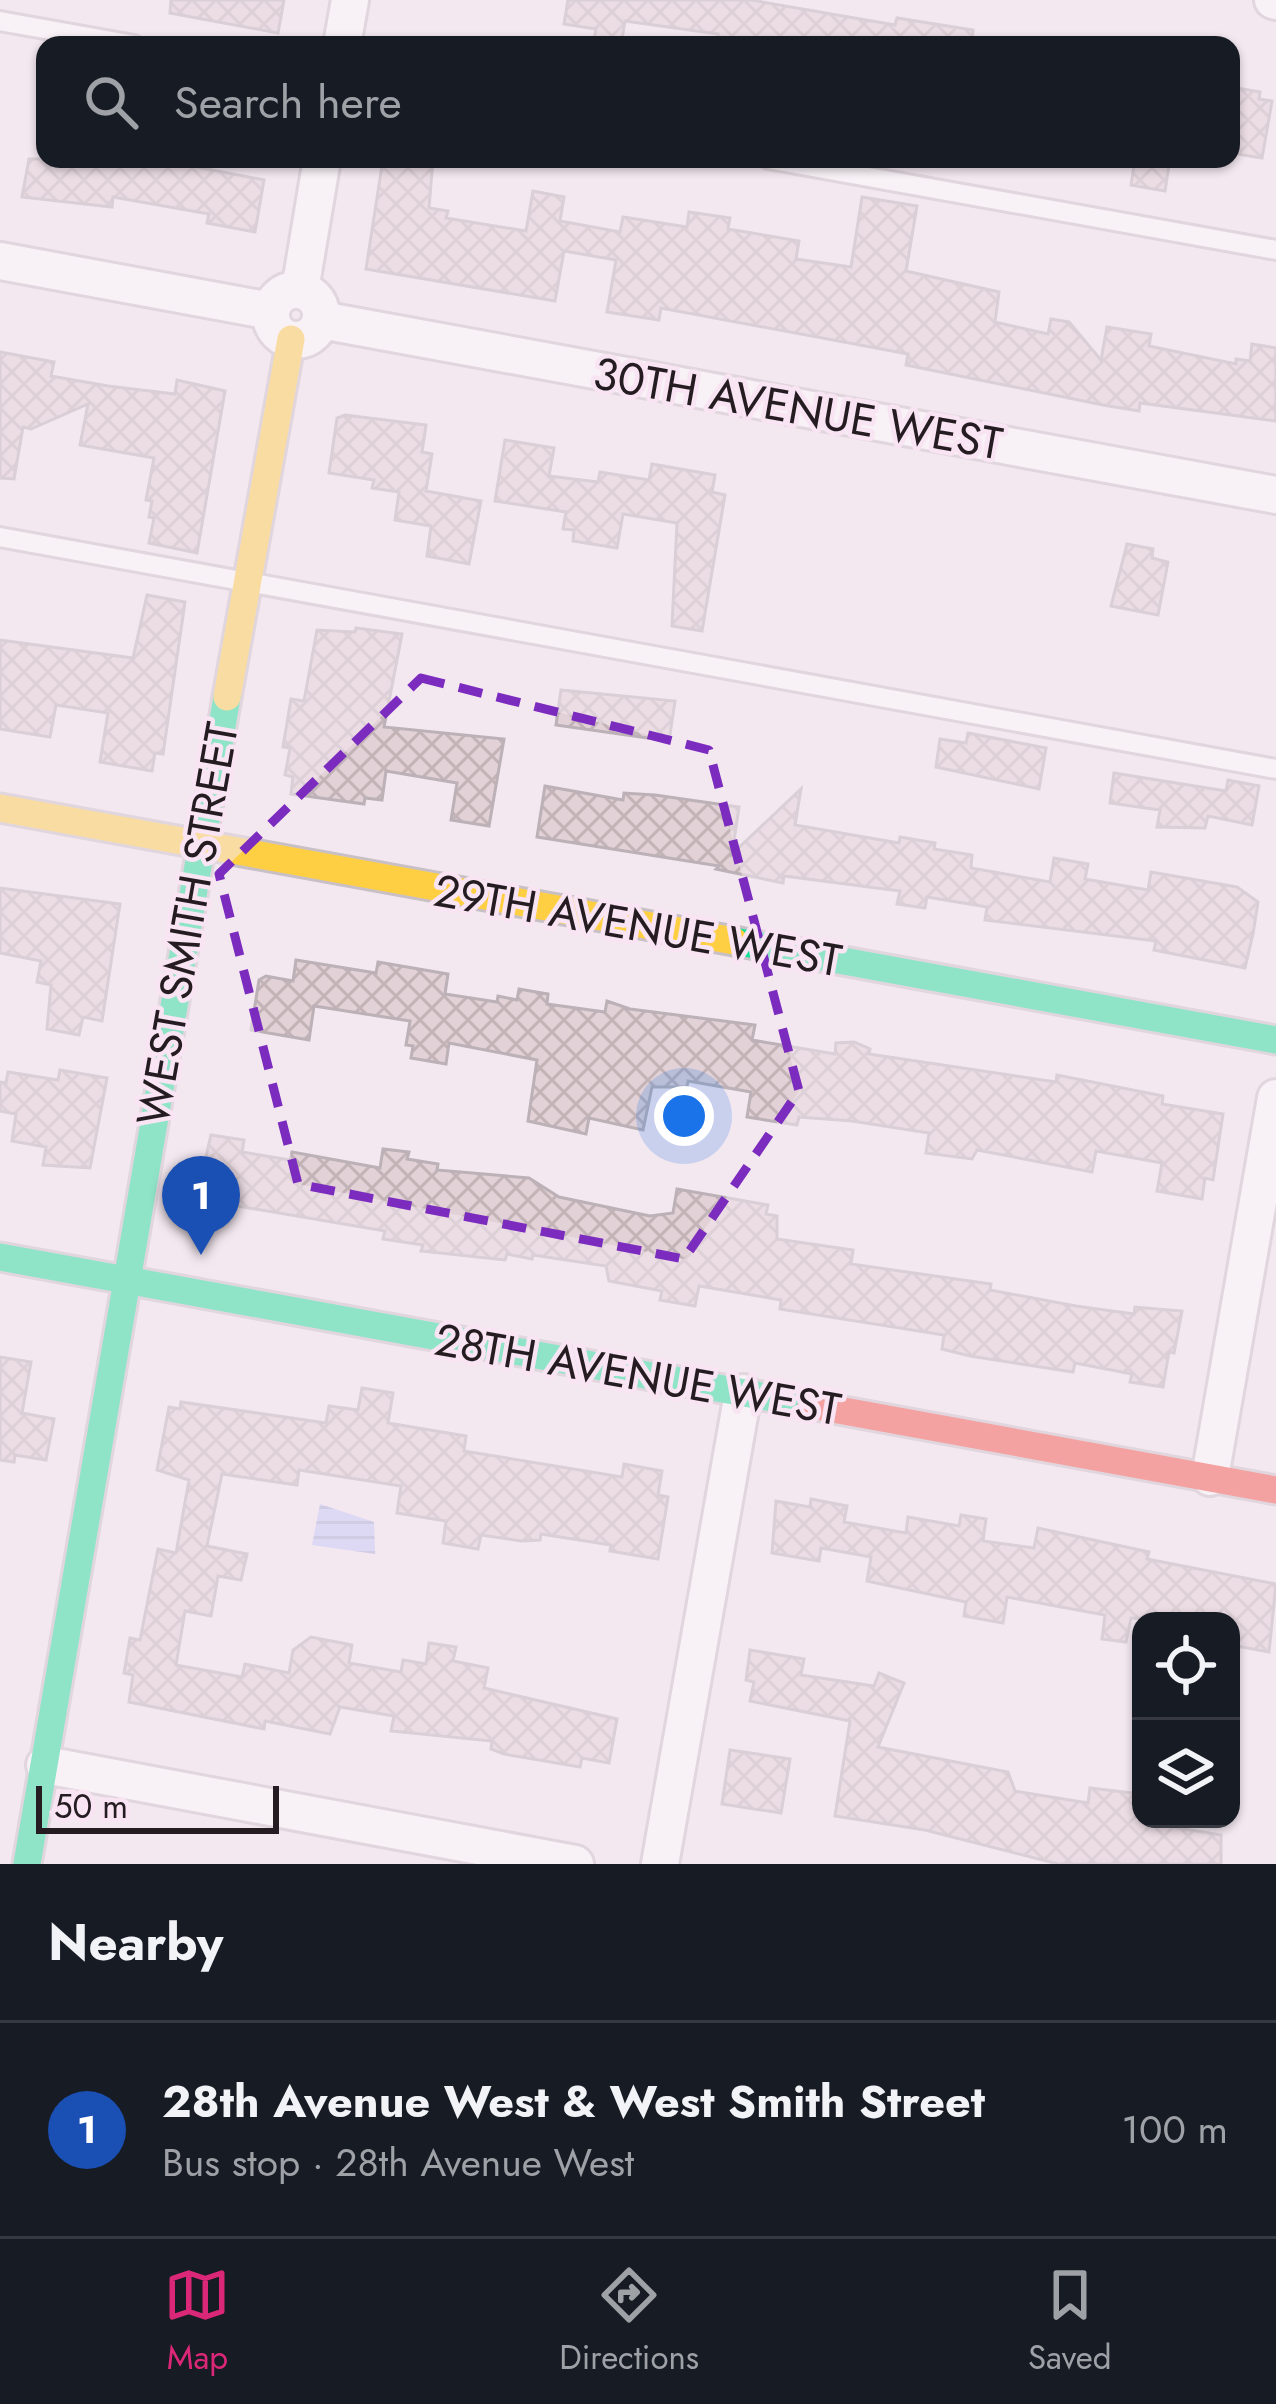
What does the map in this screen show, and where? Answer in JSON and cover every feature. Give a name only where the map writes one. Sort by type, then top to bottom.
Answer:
[{"type":"street","points":[[344,36],[350,0]]},
{"type":"street","name":"WEST SMITH STREET","points":[[28,1864],[124,1280],[320,168]]},
{"type":"street","name":"30TH AVENUE WEST","points":[[0,261],[1276,495]]},
{"type":"street","name":"29TH AVENUE WEST","points":[[0,808],[1276,1040]]},
{"type":"street","points":[[1210,1477],[1262,1254],[1276,1098]]},
{"type":"street","name":"28TH AVENUE WEST","points":[[0,1257],[1276,1490]]},
{"type":"street","points":[[660,1864],[743,1393]]},
{"type":"street","points":[[45,1766],[575,1864]]},
{"type":"lane","points":[[0,20],[86,36]]},
{"type":"lane","points":[[817,168],[1276,250]]},
{"type":"lane","points":[[0,538],[1276,770]]},
{"type":"highlighted area","points":[[421,678],[709,750],[799,1091],[684,1259],[298,1184],[219,874]]},
{"type":"water","points":[[320,1504],[374,1522],[375,1554],[312,1545]]},
{"type":"building","points":[[171,0],[284,0],[278,33],[170,13]]},
{"type":"building","points":[[568,0],[751,0],[895,25],[897,18],[973,30],[973,36],[718,36],[625,21],[622,36],[595,36],[596,29],[564,24]]},
{"type":"building","points":[[1240,89],[1260,92],[1259,99],[1272,101],[1262,158],[1240,154]]},
{"type":"building","points":[[29,159],[36,159],[36,168],[202,168],[264,180],[255,232],[207,223],[209,214],[113,197],[112,207],[22,197]]},
{"type":"building","points":[[382,168],[432,168],[429,208],[448,211],[446,218],[526,231],[533,191],[564,197],[560,221],[620,232],[623,217],[687,227],[689,212],[730,218],[728,229],[799,241],[796,259],[851,267],[862,197],[917,206],[906,271],[999,292],[995,322],[1048,334],[1051,319],[1069,322],[1101,360],[1107,327],[1151,334],[1149,346],[1236,364],[1236,359],[1250,361],[1252,344],[1276,348],[1276,421],[1140,403],[1139,411],[1103,405],[906,365],[908,354],[661,308],[659,320],[607,312],[616,260],[564,251],[555,301],[366,269]]},
{"type":"building","points":[[1134,168],[1169,168],[1165,191],[1131,185]]},
{"type":"building","points":[[0,352],[54,362],[51,376],[108,386],[175,394],[177,380],[225,391],[197,553],[149,543],[154,518],[149,517],[152,501],[146,500],[154,458],[80,445],[88,404],[31,429],[23,427],[14,479],[0,478]]},
{"type":"building","points":[[345,415],[426,425],[422,452],[432,454],[426,491],[481,501],[469,564],[427,556],[431,526],[395,520],[399,492],[372,488],[374,480],[329,473],[337,418]]},
{"type":"building","points":[[505,440],[554,448],[549,476],[598,482],[600,472],[649,480],[652,464],[715,475],[712,492],[725,495],[702,631],[672,626],[677,523],[623,514],[617,548],[573,541],[574,530],[563,529],[566,512],[495,501]]},
{"type":"building","points":[[1127,544],[1153,549],[1152,558],[1168,562],[1158,615],[1111,606]]},
{"type":"building","points":[[147,595],[185,602],[163,754],[155,753],[152,771],[100,762],[108,713],[56,705],[50,737],[0,729],[0,640],[133,658]]},
{"type":"building","points":[[356,628],[402,634],[384,727],[504,739],[489,826],[451,820],[457,783],[386,771],[382,800],[365,798],[364,804],[291,794],[293,777],[285,775],[290,748],[283,747],[291,699],[304,701],[317,630],[355,632]]},
{"type":"building","points":[[561,690],[675,701],[669,741],[556,725]]},
{"type":"building","points":[[968,733],[1046,748],[1039,789],[936,767],[940,739],[966,743]]},
{"type":"building","points":[[1114,773],[1226,791],[1228,780],[1259,786],[1252,825],[1208,816],[1205,828],[1157,827],[1160,810],[1110,803]]},
{"type":"building","points":[[545,786],[623,800],[624,793],[739,807],[732,854],[801,789],[795,825],[899,843],[900,837],[935,843],[934,849],[972,855],[971,868],[1050,882],[1054,858],[1088,864],[1085,879],[1148,890],[1151,872],[1237,887],[1258,902],[1253,934],[1245,968],[1154,950],[1156,941],[985,920],[987,907],[927,897],[925,908],[897,904],[900,891],[784,876],[783,883],[716,869],[719,866],[537,837]]},
{"type":"building","points":[[0,888],[120,904],[102,1021],[83,1017],[79,1035],[47,1029],[51,985],[37,982],[41,961],[0,953]]},
{"type":"building","points":[[296,960],[376,973],[378,962],[448,974],[445,994],[497,1002],[498,996],[517,1000],[519,989],[548,994],[547,1004],[605,1012],[607,1001],[630,1009],[755,1025],[752,1040],[835,1054],[836,1043],[854,1042],[870,1049],[869,1054],[1056,1082],[1057,1075],[1163,1096],[1162,1104],[1223,1114],[1213,1180],[1205,1178],[1202,1199],[1157,1191],[1162,1163],[1096,1151],[1092,1172],[977,1150],[972,1159],[926,1153],[929,1133],[852,1121],[799,1117],[797,1125],[747,1117],[751,1092],[688,1081],[687,1087],[652,1087],[643,1130],[589,1118],[586,1134],[528,1121],[537,1060],[449,1043],[446,1064],[411,1058],[413,1046],[406,1045],[410,1021],[314,1006],[309,1040],[251,1030],[259,980],[266,976],[293,981]]},
{"type":"building","points":[[60,1070],[107,1078],[90,1168],[43,1165],[46,1147],[12,1141],[16,1114],[0,1111],[0,1082],[6,1083],[8,1072],[58,1080]]},
{"type":"building","points":[[211,1135],[244,1140],[242,1152],[290,1160],[292,1152],[380,1168],[383,1149],[409,1152],[407,1159],[438,1164],[437,1170],[529,1178],[559,1197],[650,1216],[673,1213],[677,1189],[768,1205],[766,1214],[777,1216],[777,1239],[853,1250],[851,1264],[991,1284],[990,1290],[1076,1306],[1134,1314],[1135,1307],[1182,1311],[1174,1353],[1169,1352],[1163,1387],[1130,1382],[1132,1374],[1075,1363],[1073,1372],[970,1356],[942,1349],[944,1335],[780,1309],[781,1300],[699,1286],[695,1306],[660,1300],[662,1291],[609,1281],[606,1266],[533,1255],[532,1259],[507,1254],[505,1260],[421,1251],[423,1245],[383,1239],[385,1231],[196,1199]]},
{"type":"building","points":[[0,1357],[31,1362],[22,1413],[54,1419],[46,1460],[15,1455],[14,1462],[0,1460]]},
{"type":"building","points":[[362,1388],[393,1393],[388,1423],[466,1436],[464,1451],[622,1477],[624,1464],[662,1471],[658,1495],[668,1497],[658,1559],[610,1551],[611,1545],[541,1534],[540,1540],[521,1541],[481,1535],[478,1549],[443,1543],[446,1521],[397,1513],[401,1486],[299,1470],[297,1485],[222,1474],[207,1546],[247,1554],[241,1580],[218,1576],[211,1616],[185,1611],[176,1665],[242,1677],[245,1664],[289,1673],[293,1650],[311,1637],[352,1645],[349,1663],[401,1672],[403,1660],[426,1664],[429,1643],[456,1647],[453,1661],[488,1668],[484,1688],[617,1719],[609,1763],[582,1758],[580,1767],[504,1754],[491,1749],[492,1741],[391,1731],[394,1716],[340,1707],[330,1734],[265,1721],[264,1729],[129,1702],[133,1675],[124,1673],[130,1638],[140,1640],[158,1549],[176,1553],[189,1480],[157,1470],[169,1407],[180,1409],[181,1402],[326,1423],[329,1406],[358,1410]]},
{"type":"building","points":[[811,1499],[847,1506],[844,1522],[906,1533],[908,1517],[959,1526],[961,1515],[986,1519],[983,1541],[1034,1548],[1038,1528],[1149,1552],[1147,1559],[1276,1584],[1269,1652],[1240,1647],[1240,1612],[1132,1612],[1126,1642],[1102,1639],[1105,1615],[1007,1597],[1003,1623],[964,1616],[966,1602],[867,1581],[871,1557],[821,1548],[819,1561],[772,1553],[776,1501],[810,1507]]},
{"type":"building","points":[[750,1650],[804,1659],[801,1675],[874,1686],[879,1673],[904,1683],[878,1747],[1008,1772],[1015,1791],[1088,1803],[1090,1788],[1132,1793],[1132,1828],[1178,1828],[1221,1835],[1221,1864],[1058,1864],[925,1830],[835,1816],[850,1721],[750,1701],[754,1682],[746,1680]]},
{"type":"building","points":[[730,1750],[790,1759],[781,1813],[722,1804]]},
{"type":"traffic: fast","points":[[27,1864],[227,697]]},
{"type":"traffic: fast","points":[[734,941],[1276,1040]]},
{"type":"traffic: fast","points":[[0,1257],[811,1405]]},
{"type":"traffic: slow","points":[[227,697],[291,339]]},
{"type":"traffic: slow","points":[[0,808],[734,941]]},
{"type":"traffic: jam","points":[[811,1405],[1276,1490]]},
{"type":"place","name":"28th Avenue West & West Smith Street","points":[[201,1255]]}]
